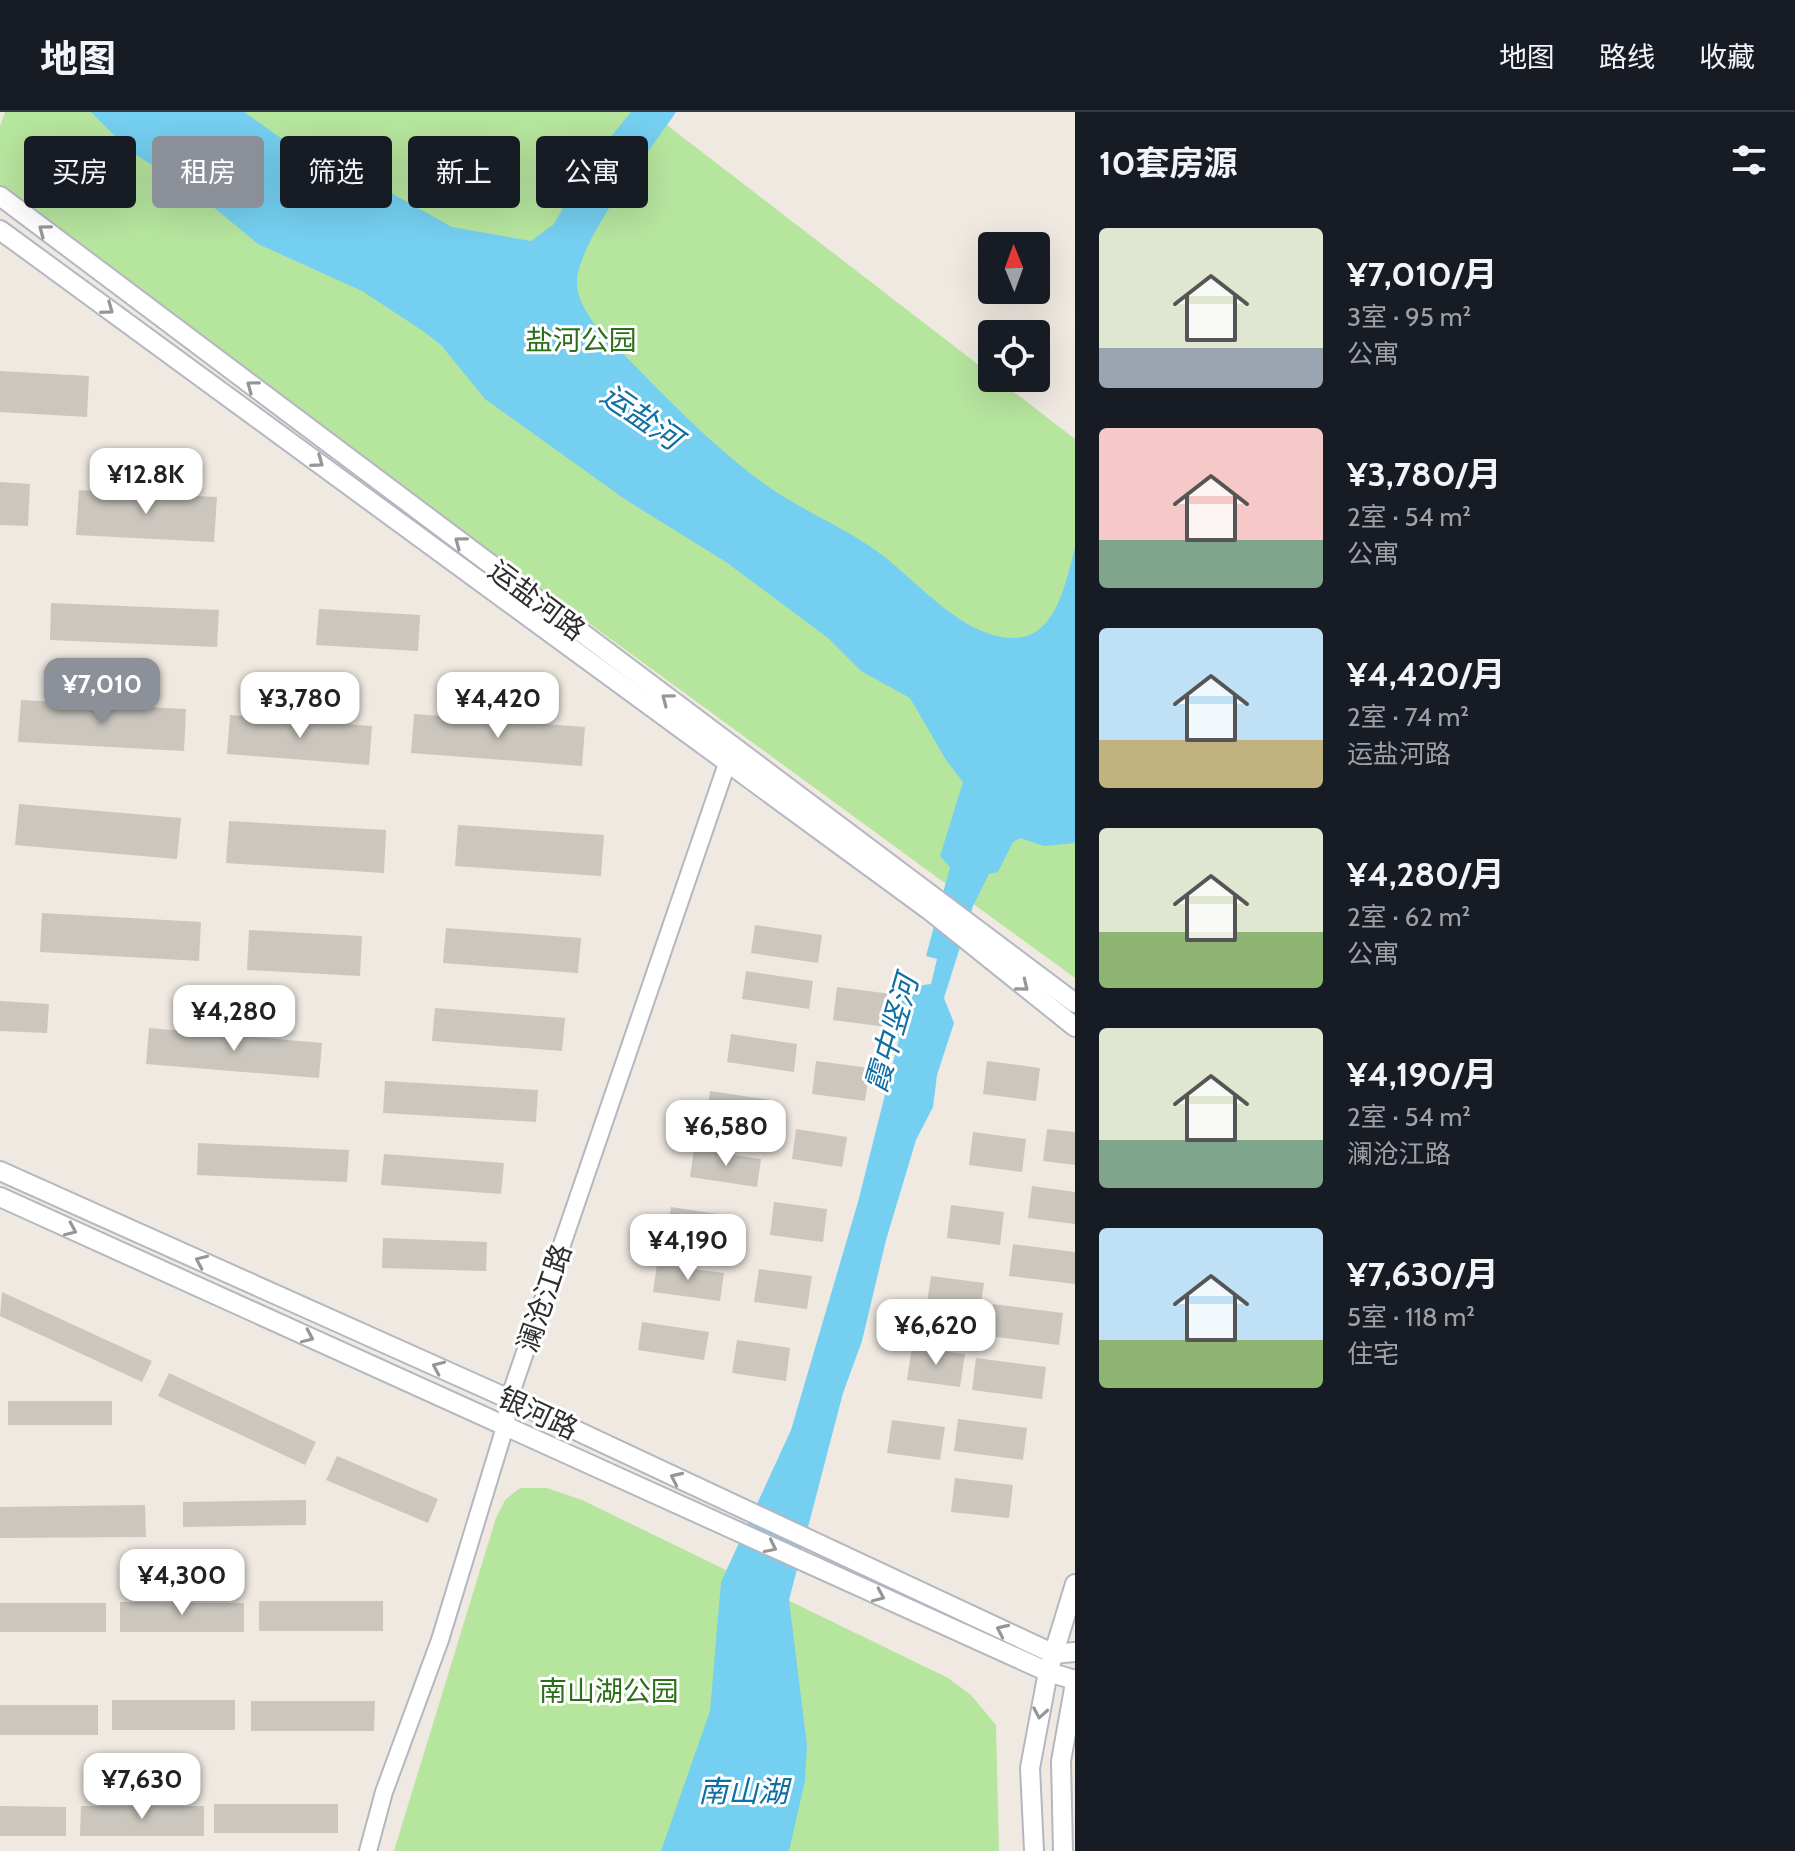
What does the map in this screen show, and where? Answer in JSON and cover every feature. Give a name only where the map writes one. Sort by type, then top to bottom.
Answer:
[{"type":"main road","name":"运盐河路","points":[[0,196],[730,755]]},
{"type":"main road","name":"运盐河路","points":[[0,230],[730,755],[975,937],[1075,1003]]},
{"type":"main road","name":"运盐河路","points":[[975,937],[1075,1027]]},
{"type":"main road","name":"银河路","points":[[0,1171],[509,1399],[814,1543],[1051,1663],[1075,1682]]},
{"type":"main road","name":"银河路","points":[[0,1197],[735,1529],[808,1565],[1051,1663],[1075,1652]]},
{"type":"main road","points":[[1034,1851],[1030,1768],[1051,1663],[1075,1584]]},
{"type":"main road","points":[[1063,1851],[1061,1761],[1075,1682]]},
{"type":"street","name":"澜沧江路","points":[[368,1851],[384,1792],[440,1640],[505,1427],[509,1399],[730,755]]},
{"type":"green space","name":"盐河公园","points":[[5,112],[650,112],[978,364],[978,392],[1014,392],[1075,439],[1075,978],[0,193],[0,126]]},
{"type":"green space","name":"南山湖公园","points":[[520,1488],[547,1488],[582,1500],[948,1678],[971,1695],[996,1725],[999,1851],[394,1851],[496,1518],[505,1500]]},
{"type":"water","points":[[91,112],[244,112],[280,138],[280,208],[392,208],[392,194],[408,202],[408,208],[418,208],[452,227],[531,241],[554,224],[563,208],[610,208],[579,268],[577,285],[583,306],[595,325],[679,410],[745,469],[782,496],[865,543],[959,619],[996,636],[1015,638],[1029,635],[1050,618],[1063,590],[1075,548],[1075,843],[1044,846],[1020,838],[1013,842],[998,872],[989,874],[973,906],[944,998],[954,1023],[937,1075],[933,1107],[916,1140],[886,1240],[862,1341],[843,1393],[789,1600],[807,1745],[805,1781],[789,1851],[661,1851],[710,1711],[721,1582],[791,1430],[858,1202],[899,1039],[892,1026],[896,1002],[911,999],[917,986],[931,984],[937,959],[926,956],[950,867],[940,856],[963,782],[946,760],[910,698],[861,671],[828,638],[726,562],[626,500],[485,399],[441,345],[423,331],[362,291],[258,244],[214,208],[264,208],[264,136],[152,136],[152,165],[136,155],[136,136],[115,136]]},
{"type":"water","points":[[631,112],[676,112],[648,151],[648,136],[611,136]]},
{"type":"building","points":[[0,371],[89,376],[87,417],[0,412]]},
{"type":"building","points":[[0,482],[30,484],[28,526],[0,525]]},
{"type":"building","points":[[79,490],[217,497],[214,542],[76,535]]},
{"type":"building","points":[[51,603],[219,610],[217,647],[50,640]]},
{"type":"building","points":[[319,609],[420,615],[418,651],[316,645]]},
{"type":"building","points":[[21,700],[186,709],[184,751],[18,742]]},
{"type":"building","points":[[414,714],[585,727],[582,766],[411,753]]},
{"type":"building","points":[[230,715],[372,726],[369,765],[227,754]]},
{"type":"building","points":[[19,804],[181,818],[177,859],[15,845]]},
{"type":"building","points":[[229,821],[386,830],[384,873],[226,863]]},
{"type":"building","points":[[458,825],[604,835],[601,876],[455,866]]},
{"type":"building","points":[[42,913],[201,922],[199,961],[40,952]]},
{"type":"building","points":[[755,925],[822,935],[818,963],[751,953]]},
{"type":"building","points":[[446,928],[581,938],[578,973],[443,963]]},
{"type":"building","points":[[249,930],[362,936],[360,976],[247,970]]},
{"type":"building","points":[[746,971],[813,981],[809,1009],[742,999]]},
{"type":"building","points":[[837,987],[891,994],[886,1027],[833,1020]]},
{"type":"building","points":[[0,1001],[49,1004],[47,1033],[0,1031]]},
{"type":"building","points":[[435,1008],[565,1018],[562,1051],[432,1041]]},
{"type":"building","points":[[149,1028],[322,1043],[319,1078],[146,1064]]},
{"type":"building","points":[[731,1034],[797,1044],[794,1072],[727,1062]]},
{"type":"building","points":[[816,1061],[870,1068],[865,1101],[812,1094]]},
{"type":"building","points":[[987,1061],[1040,1068],[1036,1101],[983,1094]]},
{"type":"building","points":[[385,1081],[538,1090],[536,1122],[383,1113]]},
{"type":"building","points":[[710,1091],[777,1101],[773,1129],[706,1119]]},
{"type":"building","points":[[796,1129],[847,1137],[842,1167],[792,1159]]},
{"type":"building","points":[[1047,1129],[1075,1132],[1075,1165],[1043,1161]]},
{"type":"building","points":[[973,1132],[1026,1139],[1022,1172],[969,1165]]},
{"type":"building","points":[[198,1143],[349,1150],[347,1182],[197,1175]]},
{"type":"building","points":[[694,1149],[761,1159],[757,1187],[690,1177]]},
{"type":"building","points":[[384,1154],[504,1163],[501,1194],[381,1185]]},
{"type":"building","points":[[1032,1186],[1075,1192],[1075,1224],[1028,1218]]},
{"type":"building","points":[[774,1202],[827,1209],[823,1242],[770,1235]]},
{"type":"building","points":[[951,1205],[1004,1212],[1000,1245],[947,1238]]},
{"type":"building","points":[[671,1207],[738,1217],[734,1245],[667,1235]]},
{"type":"building","points":[[383,1238],[487,1242],[486,1271],[382,1268]]},
{"type":"building","points":[[1013,1244],[1075,1252],[1075,1284],[1009,1276]]},
{"type":"building","points":[[657,1264],[724,1273],[720,1301],[653,1292]]},
{"type":"building","points":[[759,1269],[812,1276],[807,1309],[754,1302]]},
{"type":"building","points":[[931,1276],[984,1283],[979,1317],[926,1309]]},
{"type":"building","points":[[2,1292],[152,1361],[142,1382],[0,1316]]},
{"type":"building","points":[[993,1304],[1063,1313],[1059,1345],[989,1336]]},
{"type":"building","points":[[642,1322],[709,1332],[704,1360],[638,1350]]},
{"type":"building","points":[[737,1340],[790,1348],[786,1381],[732,1373]]},
{"type":"building","points":[[912,1347],[965,1354],[960,1387],[907,1380]]},
{"type":"building","points":[[976,1358],[1046,1367],[1042,1399],[972,1390]]},
{"type":"building","points":[[169,1373],[316,1442],[305,1465],[158,1396]]},
{"type":"building","points":[[8,1401],[112,1401],[112,1425],[8,1425]]},
{"type":"building","points":[[958,1419],[1027,1428],[1023,1460],[954,1451]]},
{"type":"building","points":[[892,1420],[945,1427],[940,1460],[887,1453]]},
{"type":"building","points":[[337,1456],[438,1499],[428,1523],[326,1480]]},
{"type":"building","points":[[955,1478],[1013,1485],[1009,1518],[951,1512]]},
{"type":"building","points":[[306,1500],[306,1525],[183,1527],[183,1502]]},
{"type":"building","points":[[145,1505],[146,1537],[0,1538],[0,1507]]},
{"type":"building","points":[[259,1601],[383,1601],[383,1631],[259,1631]]},
{"type":"building","points":[[120,1602],[244,1603],[244,1632],[120,1632]]},
{"type":"building","points":[[0,1603],[106,1603],[106,1632],[0,1632]]},
{"type":"building","points":[[112,1700],[235,1700],[235,1730],[112,1730]]},
{"type":"building","points":[[251,1701],[375,1701],[374,1731],[251,1731]]},
{"type":"building","points":[[0,1705],[98,1705],[98,1735],[0,1735]]},
{"type":"building","points":[[214,1804],[338,1804],[338,1833],[214,1833]]},
{"type":"building","points":[[0,1806],[66,1807],[66,1836],[0,1836]]},
{"type":"building","points":[[81,1806],[204,1806],[204,1836],[80,1836]]},
{"type":"water label","name":"运盐河","points":[[641,417]]},
{"type":"water label","name":"霞中竖河","points":[[892,1034]]},
{"type":"water label","name":"南山湖","points":[[743,1792]]}]
